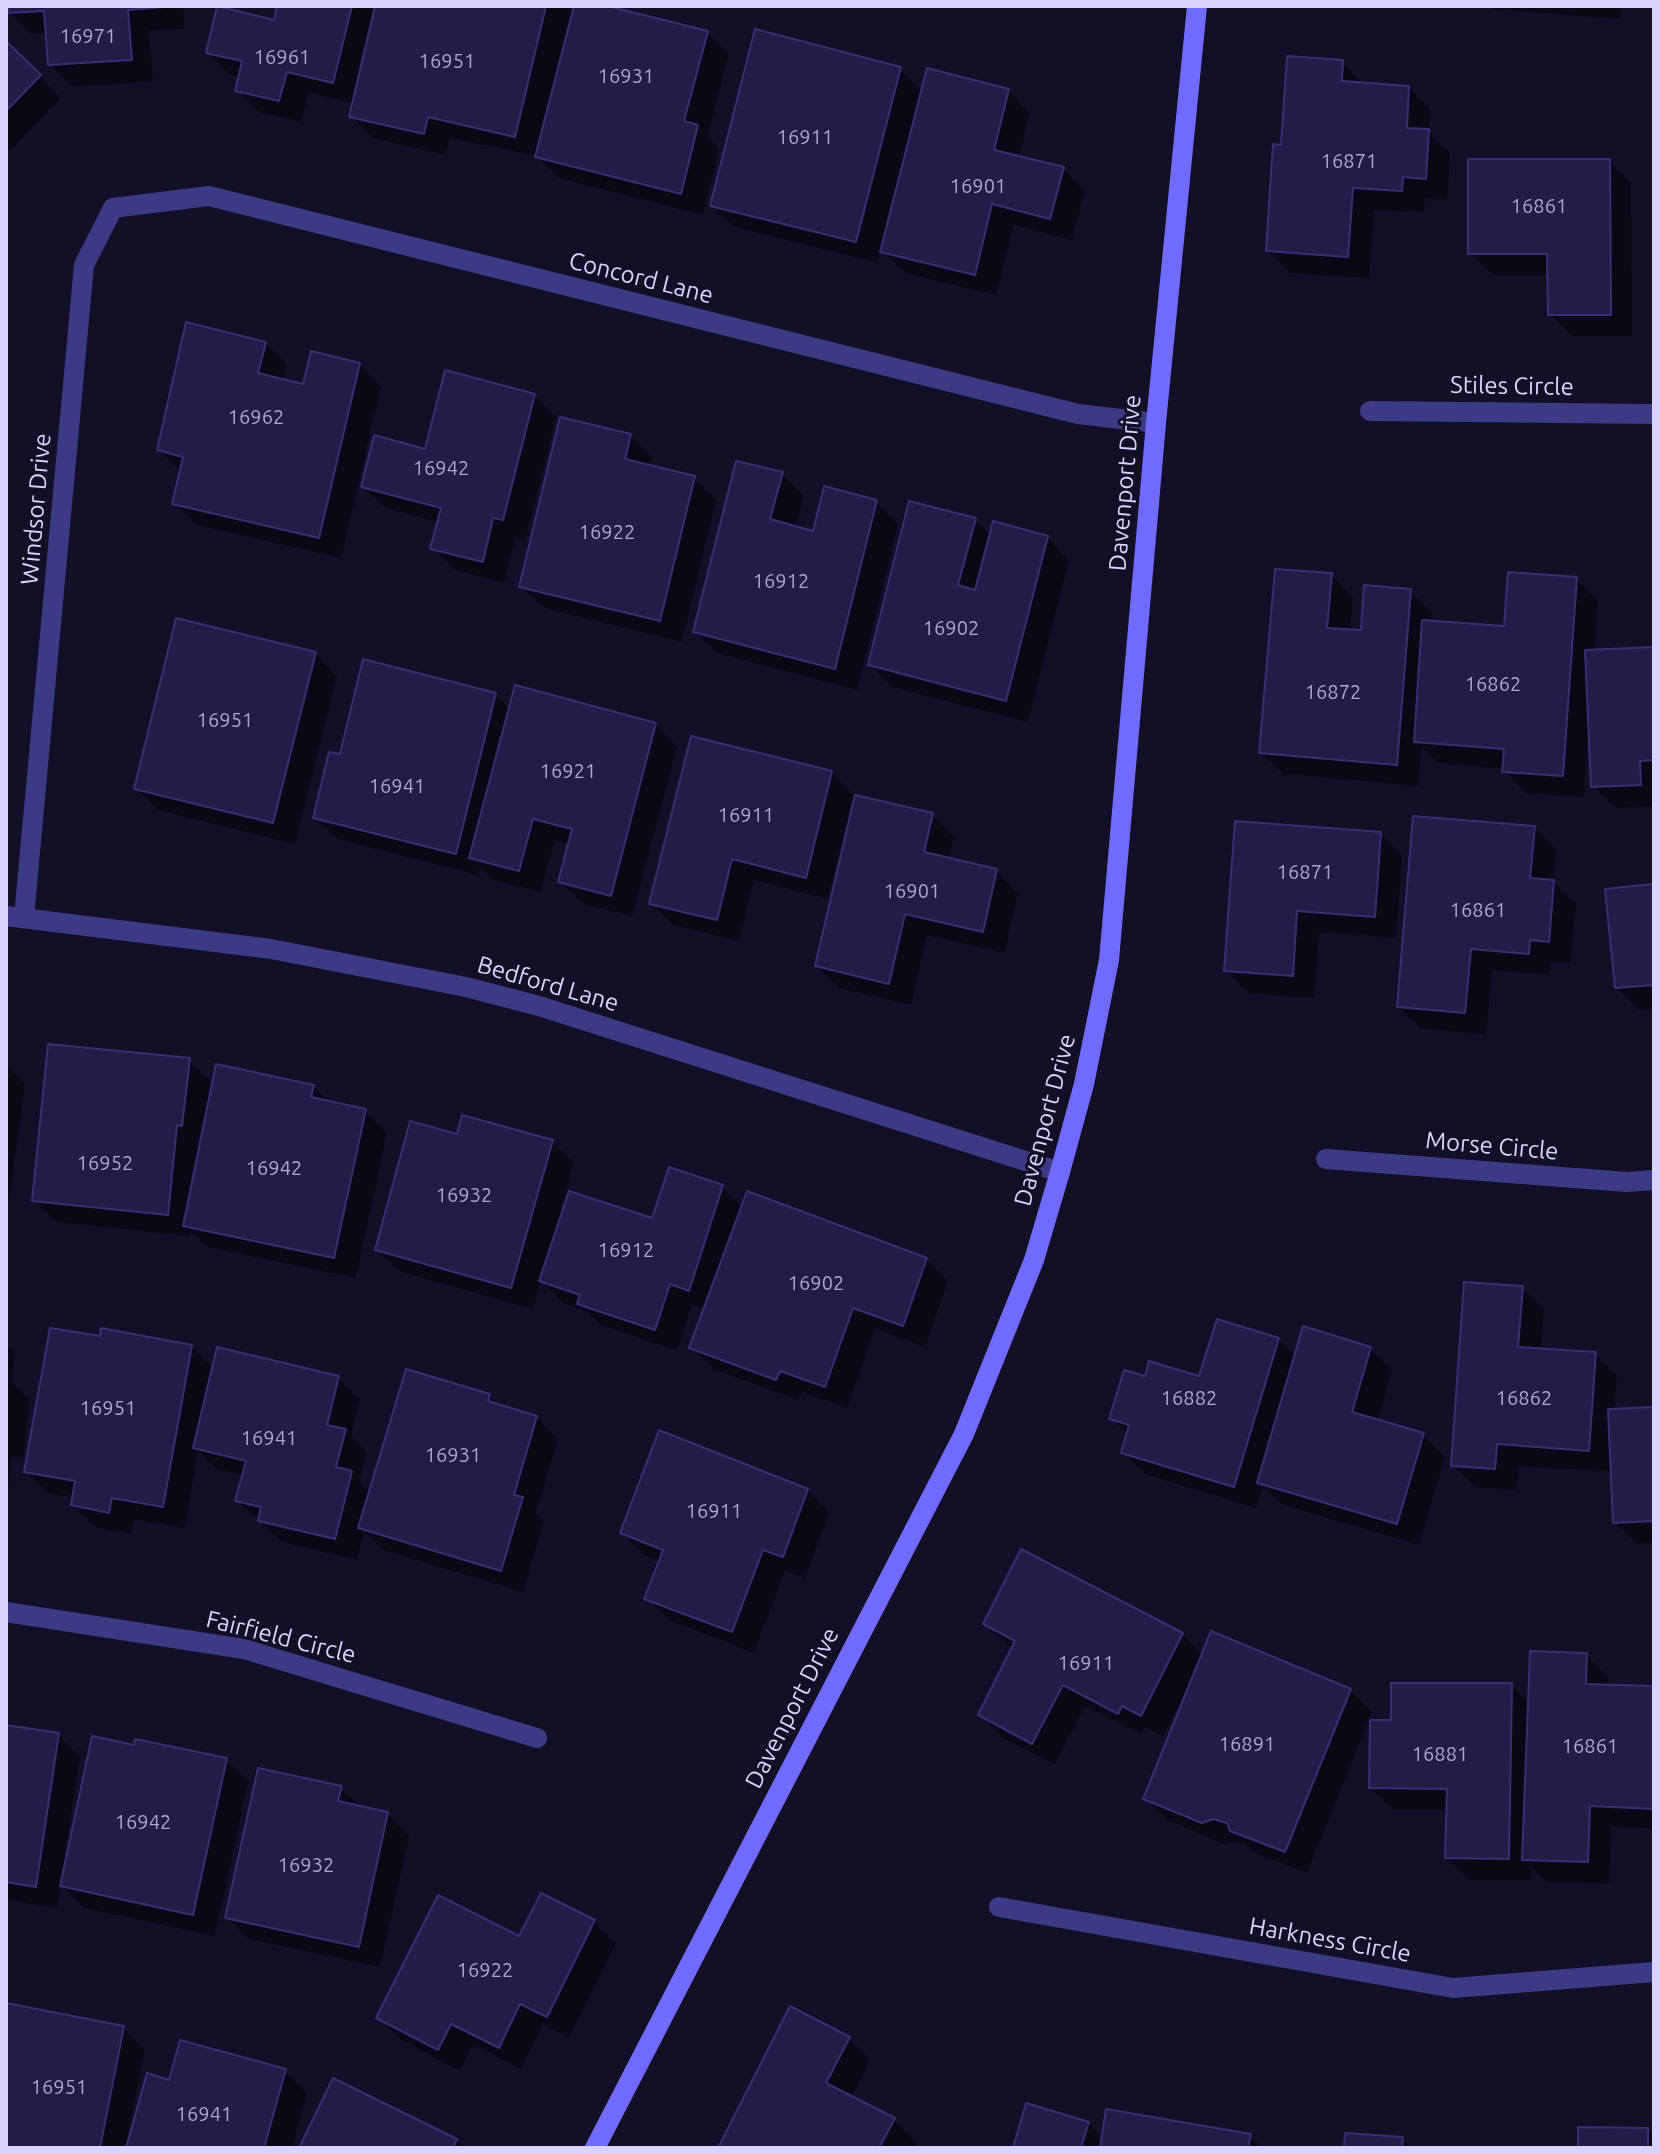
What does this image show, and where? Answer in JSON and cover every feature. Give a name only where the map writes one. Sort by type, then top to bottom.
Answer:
[{"type":"street","name":"Davenport Drive","points":[[595,2148],[964,1434],[1034,1260],[1060,1172],[1084,1084],[1109,960],[1156,423],[1197,6]]},
{"type":"street","name":"Concord Lane","points":[[113,208],[209,196],[1078,414],[1156,423]]},
{"type":"street","name":"Windsor Drive","points":[[15,917],[84,265],[113,208]]},
{"type":"street","name":"Stiles Circle","points":[[1370,411],[1654,414]]},
{"type":"street","name":"Bedford Lane","points":[[15,917],[271,949],[466,987],[554,1011],[1060,1172]]},
{"type":"street","name":"Morse Circle","points":[[1326,1159],[1627,1182],[1654,1180]]},
{"type":"street","name":"Fairfield Circle","points":[[6,1612],[244,1649],[537,1738]]},
{"type":"street","name":"Harkness Circle","points":[[999,1907],[1453,1988],[1654,1972]]},
{"type":"building","points":[[8,6],[163,7],[128,10],[132,60],[48,65],[44,11],[8,13]]},
{"type":"building","points":[[217,6],[274,20],[277,6],[352,6],[333,83],[287,72],[279,101],[235,91],[242,61],[206,53]]},
{"type":"building","points":[[375,6],[546,6],[515,137],[428,117],[424,134],[349,117]]},
{"type":"building","points":[[574,6],[607,6],[708,31],[684,121],[698,125],[681,194],[535,157]]},
{"type":"building","points":[[755,29],[901,67],[856,242],[710,206]]},
{"type":"building","points":[[6,41],[41,75],[6,111]]},
{"type":"building","points":[[1287,56],[1343,60],[1342,81],[1409,86],[1407,128],[1429,129],[1426,179],[1403,177],[1402,191],[1353,188],[1348,257],[1266,251],[1273,144],[1281,145]]},
{"type":"building","points":[[927,68],[1009,89],[994,150],[1064,167],[1050,219],[992,204],[975,275],[880,252]]},
{"type":"building","points":[[1468,159],[1610,159],[1611,315],[1548,315],[1547,254],[1468,254]]},
{"type":"building","points":[[186,322],[266,342],[258,373],[303,384],[311,351],[360,363],[319,538],[172,504],[183,457],[157,450]]},
{"type":"building","points":[[445,370],[535,394],[503,520],[493,518],[483,562],[430,549],[441,508],[361,487],[374,435],[425,449]]},
{"type":"building","points":[[560,417],[631,434],[625,459],[695,476],[660,621],[519,587]]},
{"type":"building","points":[[736,461],[783,472],[770,519],[813,531],[824,486],[877,500],[835,669],[693,632]]},
{"type":"building","points":[[909,501],[976,518],[958,585],[975,590],[993,521],[1048,536],[1006,701],[868,665]]},
{"type":"building","points":[[1275,569],[1332,573],[1327,628],[1361,630],[1364,585],[1411,589],[1397,765],[1259,753]]},
{"type":"building","points":[[1508,572],[1577,577],[1563,776],[1502,772],[1504,749],[1414,742],[1422,620],[1504,626]]},
{"type":"building","points":[[176,618],[316,652],[273,823],[134,789]]},
{"type":"building","points":[[1654,647],[1654,760],[1640,761],[1641,785],[1591,787],[1585,650]]},
{"type":"building","points":[[363,659],[496,693],[456,854],[313,818],[329,752],[340,754]]},
{"type":"building","points":[[515,685],[656,723],[611,896],[558,882],[572,829],[533,819],[519,871],[469,858]]},
{"type":"building","points":[[691,736],[832,771],[806,878],[732,859],[717,920],[649,904]]},
{"type":"building","points":[[855,795],[933,813],[924,852],[997,869],[983,932],[905,914],[889,984],[815,966]]},
{"type":"building","points":[[1413,816],[1535,826],[1530,878],[1554,880],[1549,942],[1530,940],[1529,954],[1471,949],[1465,1013],[1397,1007]]},
{"type":"building","points":[[1235,821],[1381,832],[1375,917],[1297,911],[1293,976],[1224,971]]},
{"type":"building","points":[[1654,884],[1654,985],[1615,988],[1605,889]]},
{"type":"building","points":[[48,1044],[190,1058],[182,1126],[177,1125],[168,1215],[32,1201]]},
{"type":"building","points":[[216,1064],[314,1085],[311,1097],[366,1109],[334,1258],[183,1226]]},
{"type":"building","points":[[462,1115],[553,1140],[511,1288],[375,1250],[410,1121],[457,1134]]},
{"type":"building","points":[[669,1167],[723,1185],[689,1291],[670,1284],[655,1330],[577,1304],[580,1295],[539,1281],[569,1191],[652,1218]]},
{"type":"building","points":[[747,1191],[927,1258],[903,1326],[853,1308],[825,1387],[780,1371],[776,1380],[689,1348]]},
{"type":"building","points":[[1464,1282],[1523,1286],[1518,1347],[1596,1352],[1589,1451],[1497,1444],[1495,1469],[1451,1466]]},
{"type":"building","points":[[1217,1319],[1279,1338],[1234,1487],[1121,1453],[1129,1425],[1109,1419],[1124,1370],[1145,1376],[1149,1361],[1199,1376]]},
{"type":"building","points":[[1303,1326],[1371,1347],[1352,1412],[1424,1433],[1397,1524],[1257,1483]]},
{"type":"building","points":[[50,1328],[100,1336],[101,1328],[192,1345],[163,1507],[112,1498],[109,1513],[71,1505],[75,1481],[24,1472]]},
{"type":"building","points":[[217,1347],[339,1376],[327,1425],[346,1429],[336,1467],[352,1471],[335,1539],[258,1521],[261,1507],[235,1501],[246,1461],[193,1448]]},
{"type":"building","points":[[406,1369],[490,1394],[488,1401],[537,1416],[514,1495],[523,1497],[501,1571],[358,1528]]},
{"type":"building","points":[[1654,1407],[1654,1521],[1613,1523],[1608,1409]]},
{"type":"building","points":[[659,1430],[808,1489],[783,1557],[763,1550],[732,1632],[644,1599],[663,1550],[620,1533]]},
{"type":"building","points":[[1021,1549],[1183,1633],[1141,1716],[1122,1706],[1118,1714],[1063,1685],[1032,1744],[978,1715],[1015,1641],[983,1624]]},
{"type":"building","points":[[1211,1631],[1351,1689],[1285,1852],[1230,1831],[1227,1823],[1213,1819],[1202,1823],[1143,1799]]},
{"type":"building","points":[[1530,1651],[1587,1653],[1586,1684],[1654,1686],[1654,1809],[1590,1806],[1588,1862],[1522,1860]]},
{"type":"building","points":[[1391,1683],[1512,1683],[1509,1859],[1445,1858],[1447,1789],[1369,1788],[1370,1720],[1391,1720]]},
{"type":"building","points":[[6,1725],[59,1733],[36,1887],[6,1882]]},
{"type":"building","points":[[92,1736],[134,1745],[135,1739],[227,1758],[193,1915],[60,1886]]},
{"type":"building","points":[[258,1768],[342,1786],[338,1801],[388,1812],[359,1947],[225,1918]]},
{"type":"building","points":[[541,1893],[595,1920],[547,2017],[520,2004],[499,2048],[451,2024],[438,2050],[376,2018],[438,1895],[519,1936]]},
{"type":"building","points":[[6,2003],[124,2026],[100,2148],[6,2148]]},
{"type":"building","points":[[790,2006],[850,2037],[826,2083],[895,2118],[879,2148],[718,2148]]},
{"type":"building","points":[[180,2040],[286,2069],[264,2148],[126,2148],[147,2073],[169,2080]]},
{"type":"building","points":[[333,2078],[457,2139],[453,2148],[299,2148]]},
{"type":"building","points":[[1026,2103],[1089,2122],[1081,2148],[1013,2148]]},
{"type":"building","points":[[1106,2109],[1251,2134],[1248,2148],[1100,2148]]},
{"type":"building","points":[[1578,2127],[1648,2128],[1648,2148],[1578,2148]]},
{"type":"building","points":[[1345,2133],[1403,2137],[1402,2148],[1344,2148]]}]
